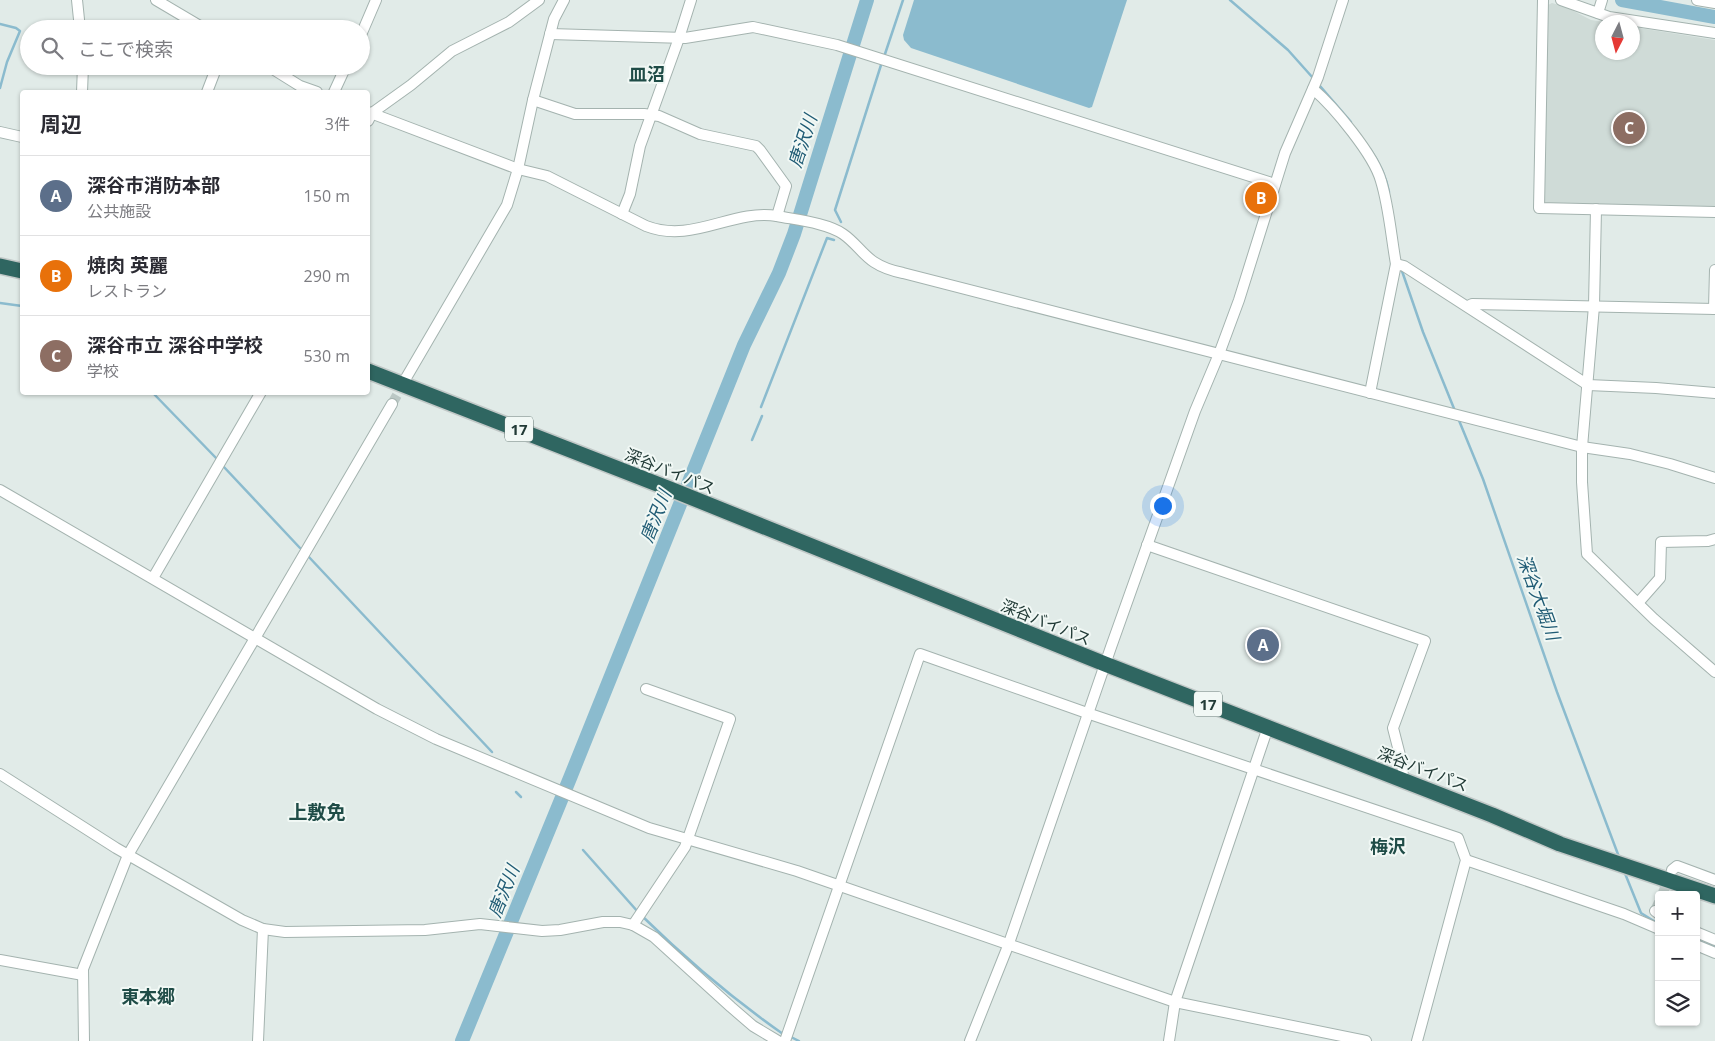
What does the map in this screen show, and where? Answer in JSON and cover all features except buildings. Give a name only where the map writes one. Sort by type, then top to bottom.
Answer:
[{"type":"highway","points":[[0,266],[20,270]]},
{"type":"highway","name":"深谷バイパス","points":[[370,372],[670,489],[1560,844],[1715,896]]},
{"type":"street","points":[[77,0],[79,20]]},
{"type":"street","points":[[156,0],[190,20]]},
{"type":"street","points":[[367,20],[376,0]]},
{"type":"street","points":[[370,114],[411,85],[452,51],[509,22],[539,0]]},
{"type":"street","points":[[406,378],[507,205],[518,169],[533,100],[554,19],[564,0]]},
{"type":"street","points":[[622,214],[630,194],[638,152],[680,38],[691,0]]},
{"type":"street","points":[[970,1041],[1008,946],[1087,713],[1196,410],[1239,300],[1275,184],[1293,133],[1313,89],[1343,0]]},
{"type":"street","points":[[1543,0],[1539,208],[1715,212]]},
{"type":"street","points":[[1561,0],[1600,7],[1610,16],[1715,33]]},
{"type":"street","points":[[1697,0],[1715,3]]},
{"type":"street","points":[[550,34],[680,38],[753,27],[837,44],[1275,184]]},
{"type":"street","points":[[82,90],[83,75]]},
{"type":"street","points":[[208,90],[214,75]]},
{"type":"street","points":[[282,75],[300,86],[312,90]]},
{"type":"street","points":[[335,90],[342,75]]},
{"type":"street","points":[[1313,89],[1352,133],[1375,166],[1383,187],[1396,264],[1370,393]]},
{"type":"street","points":[[533,100],[575,114],[652,114],[700,134],[756,146],[786,186],[779,217]]},
{"type":"street","points":[[370,115],[518,169],[547,176],[652,228],[672,233],[695,230],[753,216],[779,217],[816,224],[843,234],[873,262],[884,268],[1582,447],[1630,454],[1670,464],[1715,478]]},
{"type":"street","points":[[0,132],[20,137]]},
{"type":"street","points":[[1596,209],[1594,306],[1582,447],[1582,482],[1587,554],[1715,672]]},
{"type":"street","points":[[1396,264],[1404,266],[1468,306],[1588,386],[1656,388],[1715,393]]},
{"type":"street","points":[[1468,306],[1472,304],[1715,309],[1715,270]]},
{"type":"street","points":[[153,578],[259,395]]},
{"type":"street","points":[[84,1041],[83,969],[128,855],[392,404]]},
{"type":"street","points":[[0,490],[415,729],[587,803],[642,825],[838,885],[1008,946],[1175,1002],[1315,1036],[1365,1041]]},
{"type":"street","points":[[1638,603],[1660,578],[1661,542],[1708,541],[1715,539]]},
{"type":"street","points":[[1147,545],[1425,642],[1393,728],[1404,767],[1402,780]]},
{"type":"street","points":[[785,1041],[920,654],[1087,713],[1458,838],[1466,860],[1417,1041]]},
{"type":"street","points":[[633,925],[685,847],[730,719],[646,689]]},
{"type":"street","points":[[1169,1041],[1175,1002],[1268,727]]},
{"type":"street","points":[[0,774],[44,804],[128,855],[242,920],[263,929],[286,932],[416,930],[480,924],[550,931],[609,922],[633,925],[654,937],[753,1026],[778,1041]]},
{"type":"street","points":[[1466,860],[1624,914],[1655,927]]},
{"type":"street","points":[[1672,870],[1678,866],[1715,880]]},
{"type":"street","points":[[258,1041],[263,929]]},
{"type":"street","points":[[1700,934],[1715,940]]},
{"type":"street","points":[[1700,947],[1715,953]]},
{"type":"street","points":[[0,960],[83,974]]},
{"type":"shaded area","points":[[1552,3],[1566,7],[1595,21],[1595,60],[1640,60],[1640,28],[1715,40],[1715,208],[1542,204],[1546,6]]},
{"type":"water","points":[[914,0],[1127,0],[1092,107],[1089,108],[911,48],[904,40],[903,35]]},
{"type":"waterway","name":"唐沢川","points":[[462,1041],[744,345],[779,273],[794,234],[867,0]]},
{"type":"waterway","points":[[885,54],[903,0]]},
{"type":"waterway","name":"深谷大堀川","points":[[1230,0],[1288,50],[1313,78]]},
{"type":"waterway","points":[[1622,0],[1715,17]]},
{"type":"waterway","points":[[0,24],[16,28],[20,31],[7,62],[0,88]]},
{"type":"waterway","points":[[841,222],[835,210],[881,65]]},
{"type":"waterway","name":"深谷大堀川","points":[[1320,86],[1351,122]]},
{"type":"waterway","name":"深谷大堀川","points":[[1370,149],[1382,169],[1389,192]]},
{"type":"waterway","points":[[761,407],[827,238],[834,240]]},
{"type":"waterway","name":"深谷大堀川","points":[[1402,271],[1423,332],[1455,411]]},
{"type":"waterway","points":[[0,303],[20,306]]},
{"type":"waterway","points":[[155,395],[217,459]]},
{"type":"waterway","points":[[752,440],[762,416]]},
{"type":"waterway","name":"深谷大堀川","points":[[1458,418],[1483,479],[1557,692],[1619,857]]},
{"type":"waterway","points":[[223,466],[300,548]]},
{"type":"waterway","points":[[308,556],[492,752]]},
{"type":"waterway","points":[[516,792],[521,797]]},
{"type":"waterway","points":[[583,850],[638,912]]},
{"type":"waterway","name":"深谷大堀川","points":[[1624,871],[1641,913],[1655,922]]},
{"type":"waterway","points":[[642,916],[710,978],[783,1034]]},
{"type":"waterway","name":"深谷大堀川","points":[[1700,941],[1715,947]]},
{"type":"waterway","points":[[789,1036],[799,1041]]},
{"type":"tunnel","points":[[392,404],[405,381]]},
{"type":"tunnel","points":[[1664,891],[1670,875]]},
{"type":"place","name":"深谷市立 深谷中学校","points":[[1629,128]]},
{"type":"place","name":"焼肉 英麗","points":[[1261,198]]},
{"type":"place","name":"深谷市消防本部","points":[[1263,645]]},
{"type":"district","name":"皿沼","points":[[647,74]]},
{"type":"district","name":"上敷免","points":[[317,812]]},
{"type":"district","name":"梅沢","points":[[1388,846]]},
{"type":"district","name":"東本郷","points":[[148,996]]}]
